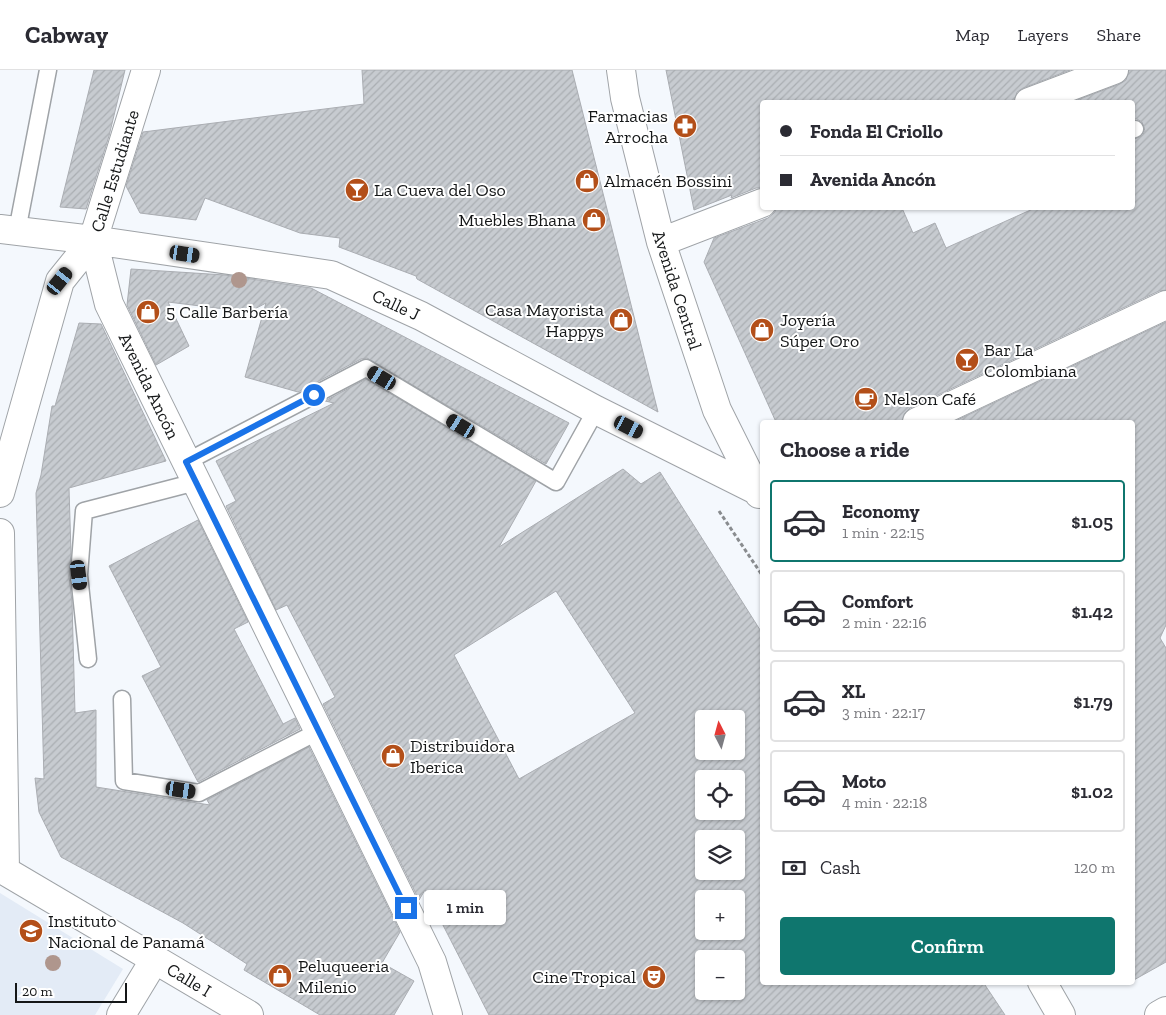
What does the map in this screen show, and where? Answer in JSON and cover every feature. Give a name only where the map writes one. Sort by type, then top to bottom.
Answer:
[{"type":"street","name":"Calle Estudiante","points":[[0,493],[60,281],[93,240],[146,70]]},
{"type":"street","name":"Avenida Central","points":[[621,70],[625,98],[660,242],[717,410],[760,492]]},
{"type":"street","points":[[1034,100],[1114,70]]},
{"type":"street","points":[[660,242],[760,204]]},
{"type":"street","name":"Calle J","points":[[8,230],[93,240],[331,275],[421,316],[596,410],[760,492]]},
{"type":"street","name":"Avenida Ancón","points":[[93,240],[109,304],[432,962],[448,1015]]},
{"type":"street","points":[[921,420],[1166,305]]},
{"type":"street","points":[[0,532],[2,870]]},
{"type":"street","name":"Calle I","points":[[2,870],[249,1015]]},
{"type":"street","points":[[121,1015],[155,959]]},
{"type":"street","points":[[1044,985],[1061,1015]]},
{"type":"street","points":[[1159,1015],[1166,1011]]},
{"type":"lane","points":[[8,230],[48,70]]},
{"type":"lane","points":[[88,659],[79,575],[84,511],[191,472],[366,368],[556,482],[596,410]]},
{"type":"lane","points":[[122,699],[124,781],[199,793],[319,731]]},
{"type":"path","points":[[718,510],[760,572]]},
{"type":"shaded area","name":"Instituto Nacional de Panamá","points":[[0,893],[123,969],[95,1015],[0,1015]]},
{"type":"building","points":[[94,70],[125,70],[109,136],[86,209],[60,207]]},
{"type":"building","points":[[362,70],[572,70],[658,412],[417,279],[416,276],[339,247],[340,238],[300,233],[205,198],[196,220],[140,213],[126,186],[143,132],[364,104]]},
{"type":"building","points":[[666,70],[1070,70],[1023,88],[1017,92],[1015,100],[760,100],[760,188],[731,198],[732,195],[694,210]]},
{"type":"building","points":[[1129,70],[1166,70],[1166,290],[1159,291],[910,408],[904,414],[902,420],[775,420],[704,262],[714,238],[768,218],[776,210],[903,210],[913,233],[935,223],[946,248],[1031,210],[1135,210],[1135,139],[1142,136],[1145,131],[1142,122],[1135,119],[1135,100],[1077,100],[1126,80]]},
{"type":"building","points":[[131,269],[225,275],[311,288],[569,423],[546,464],[367,358],[361,359],[298,392],[245,377],[266,303],[249,312],[168,302],[189,346],[156,365],[127,305]]},
{"type":"building","points":[[1166,322],[1166,625],[1160,638],[1166,648],[1166,962],[1135,979],[1135,420],[957,420]]},
{"type":"building","points":[[79,323],[101,324],[166,461],[69,488],[71,553],[69,576],[72,602],[75,713],[96,710],[96,787],[210,805],[207,800],[309,747],[400,932],[382,963],[414,981],[394,1015],[320,1015],[244,970],[247,964],[183,923],[61,857],[39,812],[35,778],[44,779],[36,493],[41,475],[52,406],[55,406]]},
{"type":"building","points":[[366,379],[536,481],[499,547],[623,469],[641,484],[660,472],[760,630],[760,985],[985,985],[1005,1015],[489,1015],[425,890],[419,900],[323,704],[335,697],[287,605],[276,610],[226,506],[236,501],[216,461],[334,403],[325,401]],"holes":[[[556,591],[635,713],[519,779],[454,655]]]},
{"type":"building","points":[[198,520],[248,622],[234,629],[283,724],[295,718],[300,729],[198,782],[142,676],[161,667],[109,566]]},
{"type":"place","name":"Farmacias Arrocha","points":[[685,126]]},
{"type":"place","name":"Almacén Bossini","points":[[587,181]]},
{"type":"place","name":"La Cueva del Oso","points":[[357,190]]},
{"type":"place","name":"Muebles Bhana","points":[[594,220]]},
{"type":"place","name":"5 Calle Barbería","points":[[148,312]]},
{"type":"place","name":"Casa Mayorista Happys","points":[[621,320]]},
{"type":"place","name":"Joyería Súper Oro","points":[[762,330]]},
{"type":"place","name":"Bar La Colombiana","points":[[967,360]]},
{"type":"place","name":"Nelson Café","points":[[866,399]]},
{"type":"place","name":"Distribuidora Iberica","points":[[393,756]]},
{"type":"place","name":"Instituto Nacional de Panamá","points":[[31,931]]},
{"type":"place","name":"Peluqueeria Milenio","points":[[280,976]]},
{"type":"place","name":"Cine Tropical","points":[[654,977]]},
{"type":"route","points":[[314,395],[186,462],[406,908]]}]
